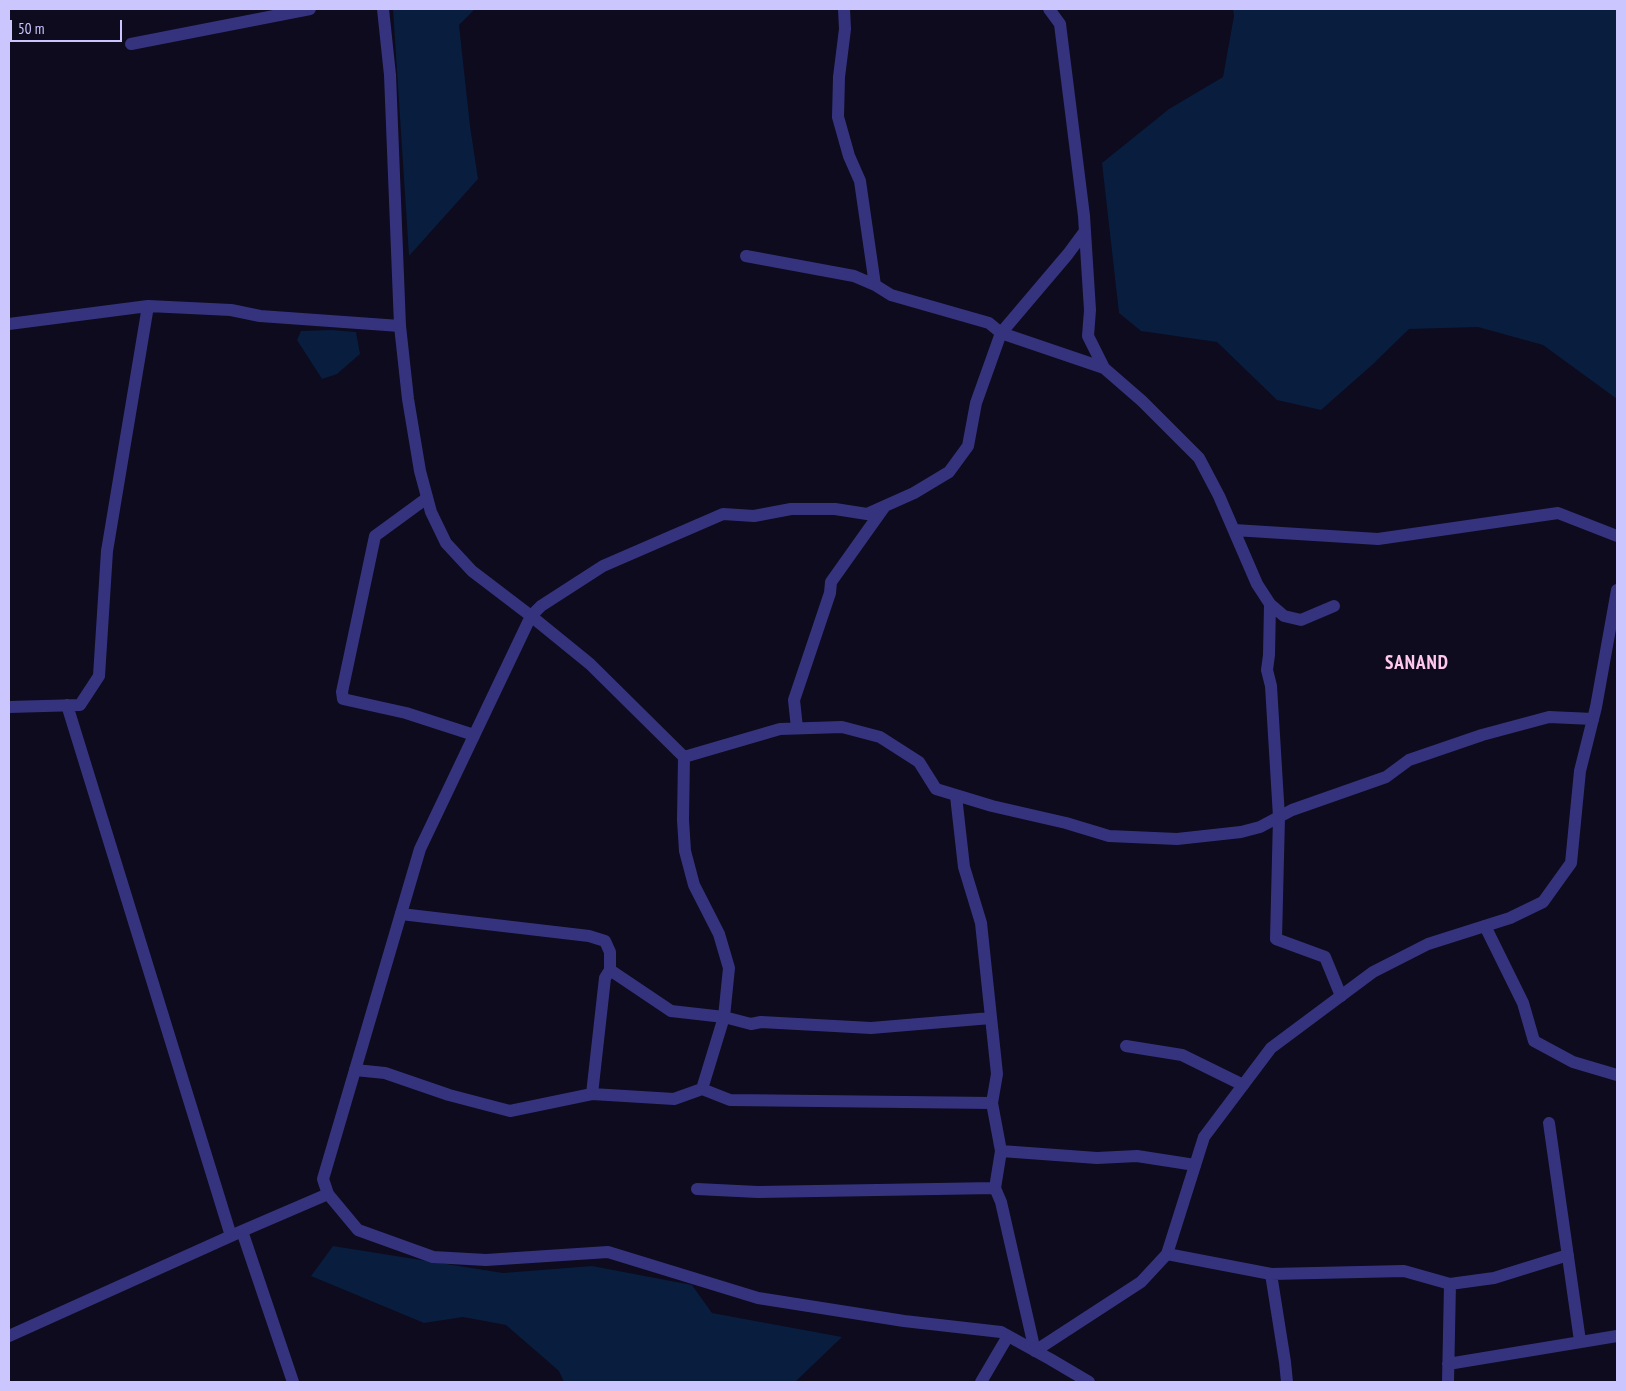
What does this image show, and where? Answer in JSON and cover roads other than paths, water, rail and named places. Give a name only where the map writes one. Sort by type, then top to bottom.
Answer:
[{"type":"street","points":[[131,44],[310,9]]},
{"type":"street","points":[[383,9],[390,75],[400,326],[408,398],[420,471],[431,512],[446,543],[472,571],[532,616],[590,664],[684,757],[683,812],[686,851],[694,885],[719,934],[729,968],[724,1018],[702,1089]]},
{"type":"street","points":[[844,9],[845,29],[839,77],[838,117],[849,156],[860,181],[875,285]]},
{"type":"street","points":[[1049,9],[1060,24],[1085,231],[1090,310],[1088,336],[1104,368],[1142,401],[1199,458],[1219,496],[1258,584],[1270,604],[1284,616],[1301,620],[1334,606]]},
{"type":"street","points":[[1085,231],[1001,334],[976,403],[968,446],[949,472],[914,493],[867,514],[835,509],[791,509],[754,516],[724,514],[603,566],[541,606],[532,616],[420,849],[323,1179],[328,1194],[358,1230],[433,1257],[486,1260],[608,1252],[758,1298],[904,1321],[1001,1332],[1089,1382]]},
{"type":"street","points":[[746,256],[854,276],[875,285],[891,295],[988,323],[1001,334],[1104,368]]},
{"type":"street","points":[[9,324],[148,306],[231,310],[260,316],[400,326]]},
{"type":"street","points":[[9,706],[80,705],[99,676],[108,551],[148,306]]},
{"type":"street","points":[[427,498],[376,536],[342,692],[343,699],[406,714],[474,735]]},
{"type":"street","points":[[797,728],[794,700],[832,582],[885,506]]},
{"type":"street","points":[[1234,530],[1378,539],[1558,513],[1617,536]]},
{"type":"street","points":[[1035,1351],[1141,1282],[1167,1254],[1204,1137],[1271,1048],[1373,972],[1428,944],[1510,918],[1543,902],[1571,863],[1580,771],[1593,719],[1617,590]]},
{"type":"street","points":[[1270,604],[1267,670],[1271,686],[1279,817],[1276,940],[1325,957],[1342,996]]},
{"type":"street","points":[[67,706],[236,1234],[293,1382]]},
{"type":"street","points":[[684,757],[780,729],[842,727],[880,737],[919,762],[936,789],[956,796],[1066,823],[1109,836],[1177,839],[1240,832],[1260,827],[1292,810],[1386,777],[1409,760],[1482,734],[1549,717],[1593,719]]},
{"type":"street","points":[[956,796],[964,867],[981,923],[997,1074],[992,1103],[1001,1151],[995,1188],[1001,1202],[1035,1351]]},
{"type":"street","points":[[400,914],[589,936],[605,941],[610,952],[610,970],[605,978],[592,1094]]},
{"type":"street","points":[[1484,926],[1522,1003],[1534,1041],[1573,1062],[1617,1075]]},
{"type":"street","points":[[610,970],[671,1010],[751,1024],[761,1022],[871,1028],[991,1018]]},
{"type":"street","points":[[1126,1046],[1182,1055],[1243,1085]]},
{"type":"street","points":[[355,1070],[385,1073],[449,1095],[510,1110],[592,1094],[674,1099],[702,1089],[730,1100],[992,1103]]},
{"type":"street","points":[[1549,1123],[1580,1341]]},
{"type":"street","points":[[1001,1151],[1096,1158],[1138,1156],[1195,1165]]},
{"type":"street","points":[[697,1189],[758,1192],[995,1188]]},
{"type":"street","points":[[9,1336],[328,1194]]},
{"type":"street","points":[[1167,1254],[1271,1274],[1404,1271],[1450,1284],[1494,1278],[1568,1255]]},
{"type":"street","points":[[1271,1274],[1287,1382]]},
{"type":"street","points":[[1448,1382],[1450,1284]]},
{"type":"street","points":[[981,1382],[1008,1336]]},
{"type":"street","points":[[1448,1364],[1617,1336]]},
{"type":"water","points":[[393,9],[475,9],[459,25],[478,179],[409,256]]},
{"type":"water","points":[[1233,9],[1617,9],[1617,399],[1543,345],[1478,327],[1409,329],[1321,410],[1277,400],[1217,342],[1141,331],[1119,313],[1102,163],[1169,109],[1223,77],[1234,16]]},
{"type":"water","points":[[332,330],[356,332],[360,354],[337,374],[322,379],[297,340],[301,331]]},
{"type":"water","points":[[333,1246],[503,1273],[592,1266],[692,1285],[712,1313],[842,1337],[795,1382],[564,1382],[559,1371],[506,1325],[463,1317],[424,1323],[311,1276]]},
{"type":"district","name":"SANAND","points":[[1417,664]]}]
